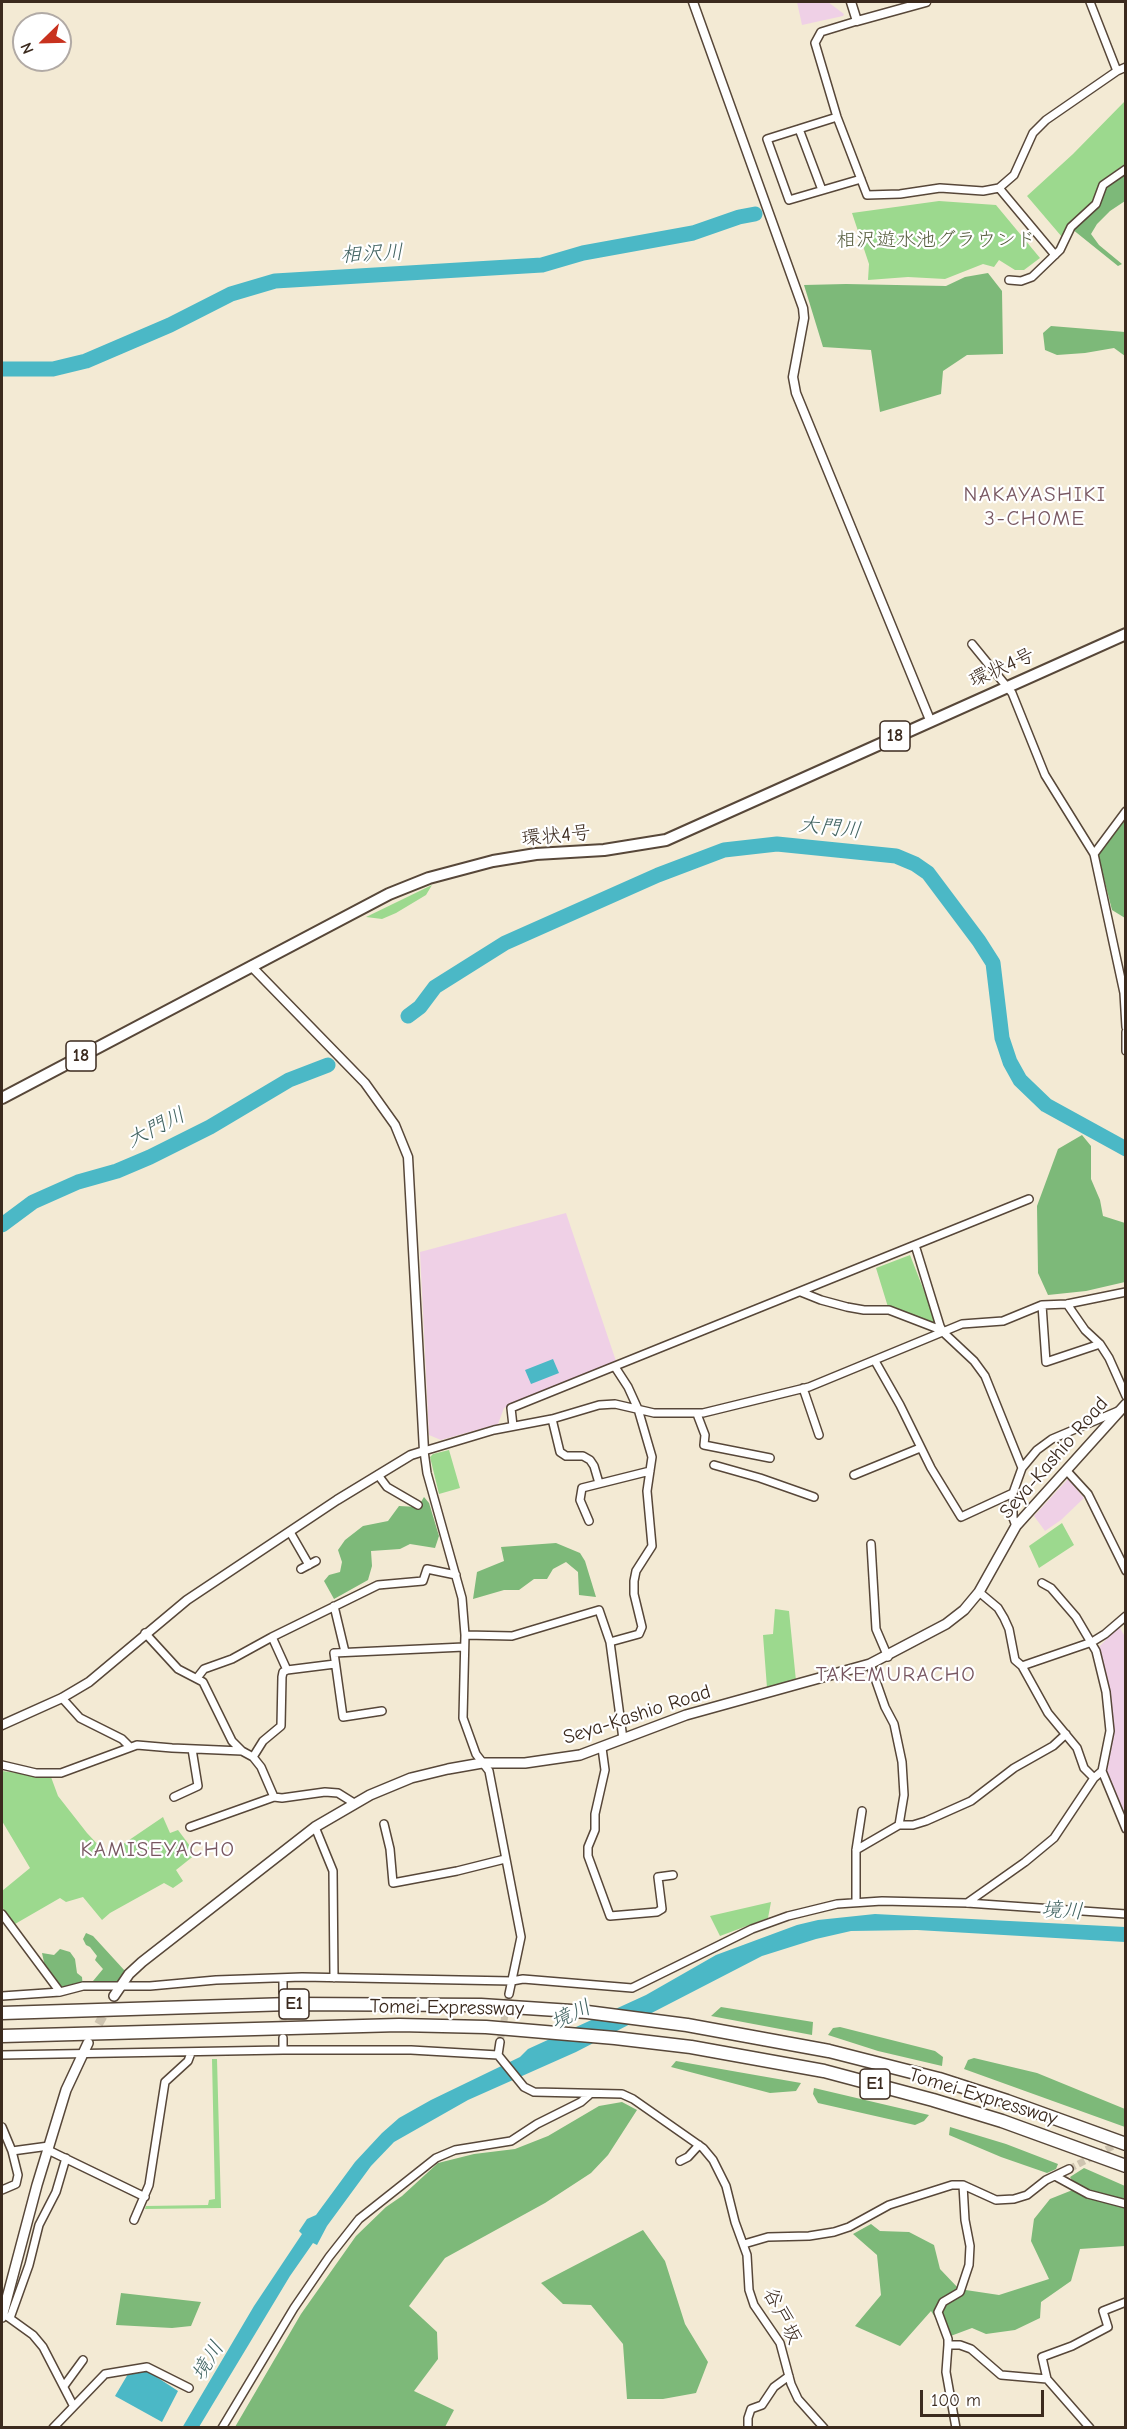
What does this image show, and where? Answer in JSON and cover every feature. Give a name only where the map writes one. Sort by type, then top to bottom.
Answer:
[{"type":"highway","name":"Tomei Expressway","points":[[2,2013],[290,2004],[482,2005],[649,2019],[819,2049],[906,2071],[1007,2101],[1125,2145]]},
{"type":"highway","name":"Tomei Expressway","points":[[2,2036],[399,2025],[552,2031],[615,2038],[692,2047],[824,2071],[1002,2121],[1125,2166]]},
{"type":"main road","name":"環状4号","points":[[2,1098],[389,894],[429,878],[493,861],[536,854],[616,849],[666,840],[1125,634]]},
{"type":"main road","name":"Seya-Kashio Road","points":[[114,1996],[120,1985],[142,1962],[315,1827],[354,1803],[411,1778],[482,1763],[525,1763],[553,1760],[602,1748],[686,1715],[870,1664],[888,1657],[946,1624],[964,1610],[980,1592],[1016,1526],[1123,1407]]},
{"type":"main road","points":[[4,2316],[48,2148],[66,2090],[88,2043]]},
{"type":"street","points":[[693,2],[803,308],[804,318],[793,377],[796,393],[930,720]]},
{"type":"street","points":[[851,2],[857,21]]},
{"type":"street","points":[[926,2],[821,32],[815,43],[837,117],[867,195],[900,194],[940,188],[983,191],[999,188],[1014,175],[1033,133],[1040,126],[1117,70],[1125,67]]},
{"type":"street","points":[[1090,2],[1117,70]]},
{"type":"street","points":[[837,117],[767,139],[789,200],[861,179]]},
{"type":"street","points":[[799,129],[822,190]]},
{"type":"street","points":[[1009,280],[1021,281],[1032,277],[1055,255],[1060,250],[1071,226],[1096,204],[1103,185],[1125,169]]},
{"type":"street","points":[[999,188],[1055,255]]},
{"type":"street","points":[[972,644],[1007,685],[1045,775],[1094,854],[1125,993],[1125,1027]]},
{"type":"street","points":[[1094,854],[1125,811]]},
{"type":"street","points":[[251,966],[365,1083],[395,1125],[408,1157],[424,1451],[427,1473],[462,1598],[465,1635],[463,1718],[476,1754],[489,1771],[521,1937],[509,1994]]},
{"type":"street","points":[[1125,1032],[1125,1051]]},
{"type":"street","points":[[513,1426],[511,1408],[615,1368],[1029,1198]]},
{"type":"street","points":[[915,1245],[943,1332]]},
{"type":"street","points":[[801,1292],[847,1307],[889,1310],[938,1328],[974,1361],[985,1376],[1022,1468]]},
{"type":"street","points":[[2,1725],[62,1698],[89,1682],[187,1600],[411,1455],[513,1426],[552,1419],[599,1405],[615,1404],[654,1413],[697,1414],[803,1388],[962,1324],[1003,1321],[1042,1305],[1068,1304],[1125,1292]]},
{"type":"street","points":[[1068,1304],[1085,1330],[1100,1344],[1109,1358],[1125,1396]]},
{"type":"street","points":[[1042,1305],[1046,1362],[1100,1344]]},
{"type":"street","points":[[874,1361],[900,1405],[920,1448],[961,1517],[1013,1493]]},
{"type":"street","points":[[610,1642],[639,1634],[642,1627],[634,1594],[634,1581],[636,1571],[652,1546],[647,1491],[652,1457],[638,1409],[628,1387],[615,1368]]},
{"type":"street","points":[[803,1388],[819,1435]]},
{"type":"street","points":[[1016,1526],[1013,1518],[1013,1493],[1022,1468],[1037,1450],[1052,1439],[1123,1407]]},
{"type":"street","points":[[697,1414],[705,1435],[704,1445],[770,1458]]},
{"type":"street","points":[[552,1419],[560,1452],[566,1456],[583,1456],[590,1460],[599,1483]]},
{"type":"street","points":[[854,1475],[920,1448]]},
{"type":"street","points":[[714,1465],[814,1497]]},
{"type":"street","points":[[1066,1470],[1088,1494],[1125,1571]]},
{"type":"street","points":[[588,1521],[580,1500],[582,1488],[650,1471]]},
{"type":"street","points":[[378,1475],[387,1487],[418,1505]]},
{"type":"street","points":[[290,1532],[309,1565]]},
{"type":"street","points":[[872,1544],[876,1629],[888,1657]]},
{"type":"street","points":[[302,1569],[316,1561]]},
{"type":"street","points":[[197,1678],[204,1669],[232,1659],[378,1585],[423,1581],[427,1569],[456,1575]]},
{"type":"street","points":[[1042,1582],[1062,1599],[1092,1642],[1106,1692],[1110,1731],[1102,1771],[1125,1829]]},
{"type":"street","points":[[980,1592],[998,1608],[1009,1629],[1015,1660],[1022,1666],[1048,1713],[1079,1752],[1084,1768],[1094,1778]]},
{"type":"street","points":[[334,1606],[345,1652]]},
{"type":"street","points":[[465,1635],[512,1636],[599,1610],[610,1642],[623,1739]]},
{"type":"street","points":[[1022,1666],[1092,1642],[1125,1616]]},
{"type":"street","points":[[145,1634],[178,1669],[203,1682],[232,1741],[261,1767],[273,1797]]},
{"type":"street","points":[[272,1637],[287,1670]]},
{"type":"street","points":[[382,1711],[343,1717],[334,1653],[464,1647]]},
{"type":"street","points":[[252,1757],[264,1741],[281,1726],[283,1672],[335,1664]]},
{"type":"street","points":[[870,1664],[885,1707],[894,1724],[905,1777],[899,1824]]},
{"type":"street","points":[[62,1698],[80,1718],[122,1739],[129,1746]]},
{"type":"street","points":[[856,1850],[899,1824],[913,1825],[957,1808],[983,1792],[1014,1768],[1053,1746],[1066,1734]]},
{"type":"street","points":[[2,1765],[36,1773],[61,1773],[129,1746],[242,1751]]},
{"type":"street","points":[[602,1748],[605,1770],[595,1814],[595,1830],[588,1847],[594,1874],[610,1916],[657,1912],[662,1909],[658,1877],[673,1875]]},
{"type":"street","points":[[174,1797],[198,1786],[192,1749]]},
{"type":"street","points":[[967,1903],[1025,1862],[1053,1838],[1094,1778],[1102,1771]]},
{"type":"street","points":[[190,1827],[273,1797],[282,1798],[325,1792],[338,1793],[354,1803]]},
{"type":"street","points":[[856,1902],[856,1850],[862,1811]]},
{"type":"street","points":[[384,1824],[390,1849],[393,1883],[506,1859]]},
{"type":"street","points":[[315,1827],[333,1871],[334,1978]]},
{"type":"street","points":[[424,1868],[426,1877]]},
{"type":"street","points":[[2,1996],[60,1992],[83,1986],[150,1986],[216,1980],[334,1978],[512,1981],[523,1979],[632,1988],[752,1929],[819,1907],[856,1902],[967,1903],[1125,1914]]},
{"type":"street","points":[[2,1914],[60,1992]]},
{"type":"street","points":[[283,1979],[283,1992]]},
{"type":"street","points":[[283,2038],[283,2050]]},
{"type":"street","points":[[2,2055],[411,2050],[498,2055],[500,2042]]},
{"type":"street","points":[[134,2220],[149,2185],[165,2082],[188,2061],[191,2053]]},
{"type":"street","name":"谷戸坂","points":[[498,2055],[524,2087],[534,2092],[622,2094],[633,2099],[699,2145],[720,2172],[729,2195],[735,2222],[747,2255],[752,2299],[780,2343],[798,2399],[824,2427]]},
{"type":"street","points":[[222,2427],[294,2308],[329,2257],[368,2211],[436,2158],[455,2150],[511,2141],[537,2124],[581,2102],[589,2095]]},
{"type":"street","points":[[2,2127],[12,2151],[18,2175],[16,2184],[2,2190]]},
{"type":"street","points":[[680,2161],[688,2157],[699,2145]]},
{"type":"street","points":[[12,2151],[48,2148],[145,2198]]},
{"type":"street","points":[[66,2158],[56,2192],[39,2224],[29,2265],[4,2316],[33,2335],[43,2347],[73,2405]]},
{"type":"street","points":[[744,2244],[768,2237],[809,2236],[834,2232],[849,2227],[890,2205],[952,2185],[963,2185],[1002,2201],[1027,2195],[1046,2180],[1069,2169]]},
{"type":"street","points":[[1054,2176],[1088,2193],[1125,2204]]},
{"type":"street","points":[[956,2427],[946,2372],[948,2339],[938,2312],[943,2302],[960,2292],[969,2265],[970,2246],[965,2220],[963,2185]]},
{"type":"street","points":[[1090,2427],[1047,2379],[1042,2357],[1072,2346],[1108,2327],[1103,2311],[1125,2302]]},
{"type":"street","points":[[948,2345],[960,2344],[971,2349],[1001,2375],[1047,2379]]},
{"type":"street","points":[[64,2386],[83,2360]]},
{"type":"street","points":[[53,2427],[105,2374],[147,2367],[189,2388]]},
{"type":"street","points":[[748,2427],[751,2409],[762,2405],[774,2387],[789,2376]]},
{"type":"shaded area","points":[[797,2],[828,2],[844,14],[802,25]]},
{"type":"shaded area","points":[[566,1213],[617,1364],[504,1408],[498,1424],[441,1440],[429,1435],[420,1252]]},
{"type":"shaded area","points":[[1068,1479],[1084,1498],[1061,1520],[1045,1531],[1034,1516]]},
{"type":"shaded area","points":[[1119,1626],[1126,1639],[1125,1820],[1106,1773],[1113,1730],[1099,1651],[1099,1647]]},
{"type":"green space","name":"相沢遊水池グラウンド","points":[[1125,101],[1125,164],[1100,182],[1093,202],[1069,223],[1062,237],[1027,196],[1073,154]]},
{"type":"green space","points":[[1123,175],[1125,177],[1125,201],[1110,211],[1091,234],[1099,245],[1122,264],[1118,266],[1072,229],[1099,206],[1107,187]]},
{"type":"green space","name":"相沢遊水池グラウンド","points":[[939,201],[996,205],[1040,258],[1024,270],[1015,270],[999,260],[994,267],[983,264],[945,279],[908,277],[868,280],[869,264],[852,213]]},
{"type":"green space","points":[[988,273],[1002,291],[1003,354],[967,355],[943,371],[941,394],[880,412],[871,350],[823,347],[804,285],[946,286],[965,277]]},
{"type":"green space","points":[[1051,326],[1125,332],[1125,356],[1114,348],[1057,355],[1045,350],[1043,333]]},
{"type":"green space","points":[[1125,819],[1125,918],[1112,910],[1098,855]]},
{"type":"green space","points":[[432,885],[426,895],[396,913],[382,919],[366,917]]},
{"type":"green space","points":[[1082,1135],[1091,1146],[1091,1179],[1100,1200],[1103,1216],[1125,1223],[1125,1282],[1086,1291],[1048,1295],[1038,1273],[1037,1206],[1058,1149]]},
{"type":"green space","points":[[910,1255],[937,1324],[888,1307],[876,1268]]},
{"type":"green space","points":[[449,1450],[460,1488],[439,1494],[430,1457]]},
{"type":"green space","points":[[424,1497],[429,1503],[439,1536],[435,1548],[410,1544],[400,1549],[371,1551],[372,1566],[368,1580],[334,1599],[324,1581],[329,1575],[340,1572],[342,1562],[338,1550],[345,1540],[363,1526],[388,1521],[399,1506],[418,1507]]},
{"type":"green space","points":[[1062,1523],[1074,1545],[1039,1568],[1029,1546]]},
{"type":"green space","points":[[556,1543],[580,1553],[585,1561],[596,1597],[579,1595],[578,1572],[566,1562],[553,1569],[547,1579],[534,1579],[519,1590],[504,1590],[473,1599],[477,1572],[504,1561],[501,1547]]},
{"type":"green space","points":[[775,1609],[789,1611],[796,1681],[767,1688],[763,1635],[773,1634]]},
{"type":"green space","points":[[2,1771],[51,1777],[58,1796],[87,1833],[103,1850],[110,1853],[163,1817],[170,1833],[178,1830],[196,1854],[176,1870],[183,1881],[173,1888],[164,1883],[110,1913],[102,1920],[83,1897],[66,1902],[60,1898],[15,1924],[2,1907],[2,1891],[30,1868],[2,1821]]},
{"type":"green space","points":[[771,1902],[768,1918],[720,1936],[710,1916]]},
{"type":"green space","points":[[86,1933],[93,1936],[125,1971],[119,1981],[110,1988],[93,1981],[103,1969],[95,1960],[97,1956],[83,1939]]},
{"type":"green space","points":[[60,1949],[70,1952],[75,1959],[77,1973],[82,1977],[83,1989],[60,1988],[45,1967],[42,1953],[54,1955]]},
{"type":"green space","points":[[721,2007],[813,2022],[812,2035],[711,2016]]},
{"type":"green space","points":[[840,2027],[935,2051],[943,2057],[942,2066],[878,2051],[828,2035],[833,2028]]},
{"type":"green space","points":[[974,2058],[1037,2073],[1125,2109],[1125,2127],[964,2069],[968,2060]]},
{"type":"green space","points":[[212,2059],[217,2059],[221,2208],[145,2209],[146,2206],[208,2205],[209,2200],[215,2199]]},
{"type":"green space","points":[[676,2061],[801,2083],[796,2091],[770,2093],[671,2067]]},
{"type":"green space","points":[[814,2088],[929,2115],[924,2121],[915,2125],[818,2103],[813,2094]]},
{"type":"green space","points":[[622,2102],[637,2110],[608,2155],[591,2173],[545,2203],[445,2258],[409,2306],[437,2332],[438,2359],[414,2391],[454,2410],[445,2427],[235,2427],[301,2314],[356,2236],[438,2163],[474,2154],[515,2149],[548,2136],[599,2106]]},
{"type":"green space","points":[[950,2127],[1006,2144],[1058,2164],[1056,2169],[1047,2173],[949,2135]]},
{"type":"green space","points":[[1084,2168],[1125,2186],[1125,2246],[1080,2249],[1071,2281],[1041,2302],[1040,2318],[1015,2330],[986,2334],[972,2328],[948,2337],[931,2311],[900,2346],[855,2326],[881,2295],[877,2255],[853,2234],[871,2224],[880,2231],[909,2232],[934,2245],[940,2269],[959,2289],[999,2295],[1049,2279],[1031,2241],[1034,2219],[1050,2199],[1075,2189],[1070,2177]]},
{"type":"green space","points":[[643,2230],[665,2261],[685,2324],[708,2362],[696,2393],[663,2399],[627,2399],[623,2344],[591,2305],[563,2304],[541,2283]]},
{"type":"green space","points":[[121,2293],[201,2302],[191,2326],[172,2328],[116,2325]]},
{"type":"water","points":[[553,1359],[559,1373],[531,1384],[525,1370]]},
{"type":"water","points":[[875,1914],[1125,1927],[1125,1942],[917,1930],[851,1931],[816,1939],[762,1956],[576,2052],[468,2100],[394,2142],[371,2166],[327,2226],[317,2245],[313,2243],[290,2276],[199,2427],[182,2428],[254,2306],[302,2234],[299,2231],[307,2219],[316,2215],[355,2162],[399,2118],[520,2057],[528,2049],[646,1995],[716,1955],[797,1925],[818,1920]]},
{"type":"water","points":[[146,2370],[178,2391],[162,2422],[115,2396],[128,2374]]},
{"type":"waterway","name":"相沢川","points":[[2,369],[53,369],[86,361],[170,325],[231,294],[275,281],[542,265],[583,253],[693,233],[739,217],[755,214]]},
{"type":"waterway","name":"大門川","points":[[408,1016],[420,1007],[435,987],[505,943],[658,875],[724,850],[777,844],[896,856],[915,864],[928,873],[993,963],[1002,1038],[1010,1062],[1020,1080],[1046,1105],[1126,1149]]},
{"type":"waterway","name":"大門川","points":[[2,1225],[33,1202],[78,1182],[117,1171],[150,1157],[210,1127],[289,1080],[328,1065]]},
{"type":"tunnel","points":[[283,1992],[283,2031]]},
{"type":"tunnel","points":[[500,2042],[509,1994]]},
{"type":"tunnel","points":[[92,2036],[114,1996]]},
{"type":"tunnel","points":[[1069,2169],[1121,2142]]},
{"type":"district","name":"NAKAYASHIKI 3-CHOME","points":[[1035,507]]},
{"type":"district","name":"TAKEMURACHO","points":[[896,1675]]},
{"type":"district","name":"KAMISEYACHO","points":[[158,1850]]},
{"type":"water label","name":"境川","points":[[1062,1911]]},
{"type":"water label","name":"境川","points":[[571,2015]]},
{"type":"water label","name":"境川","points":[[208,2361]]}]
